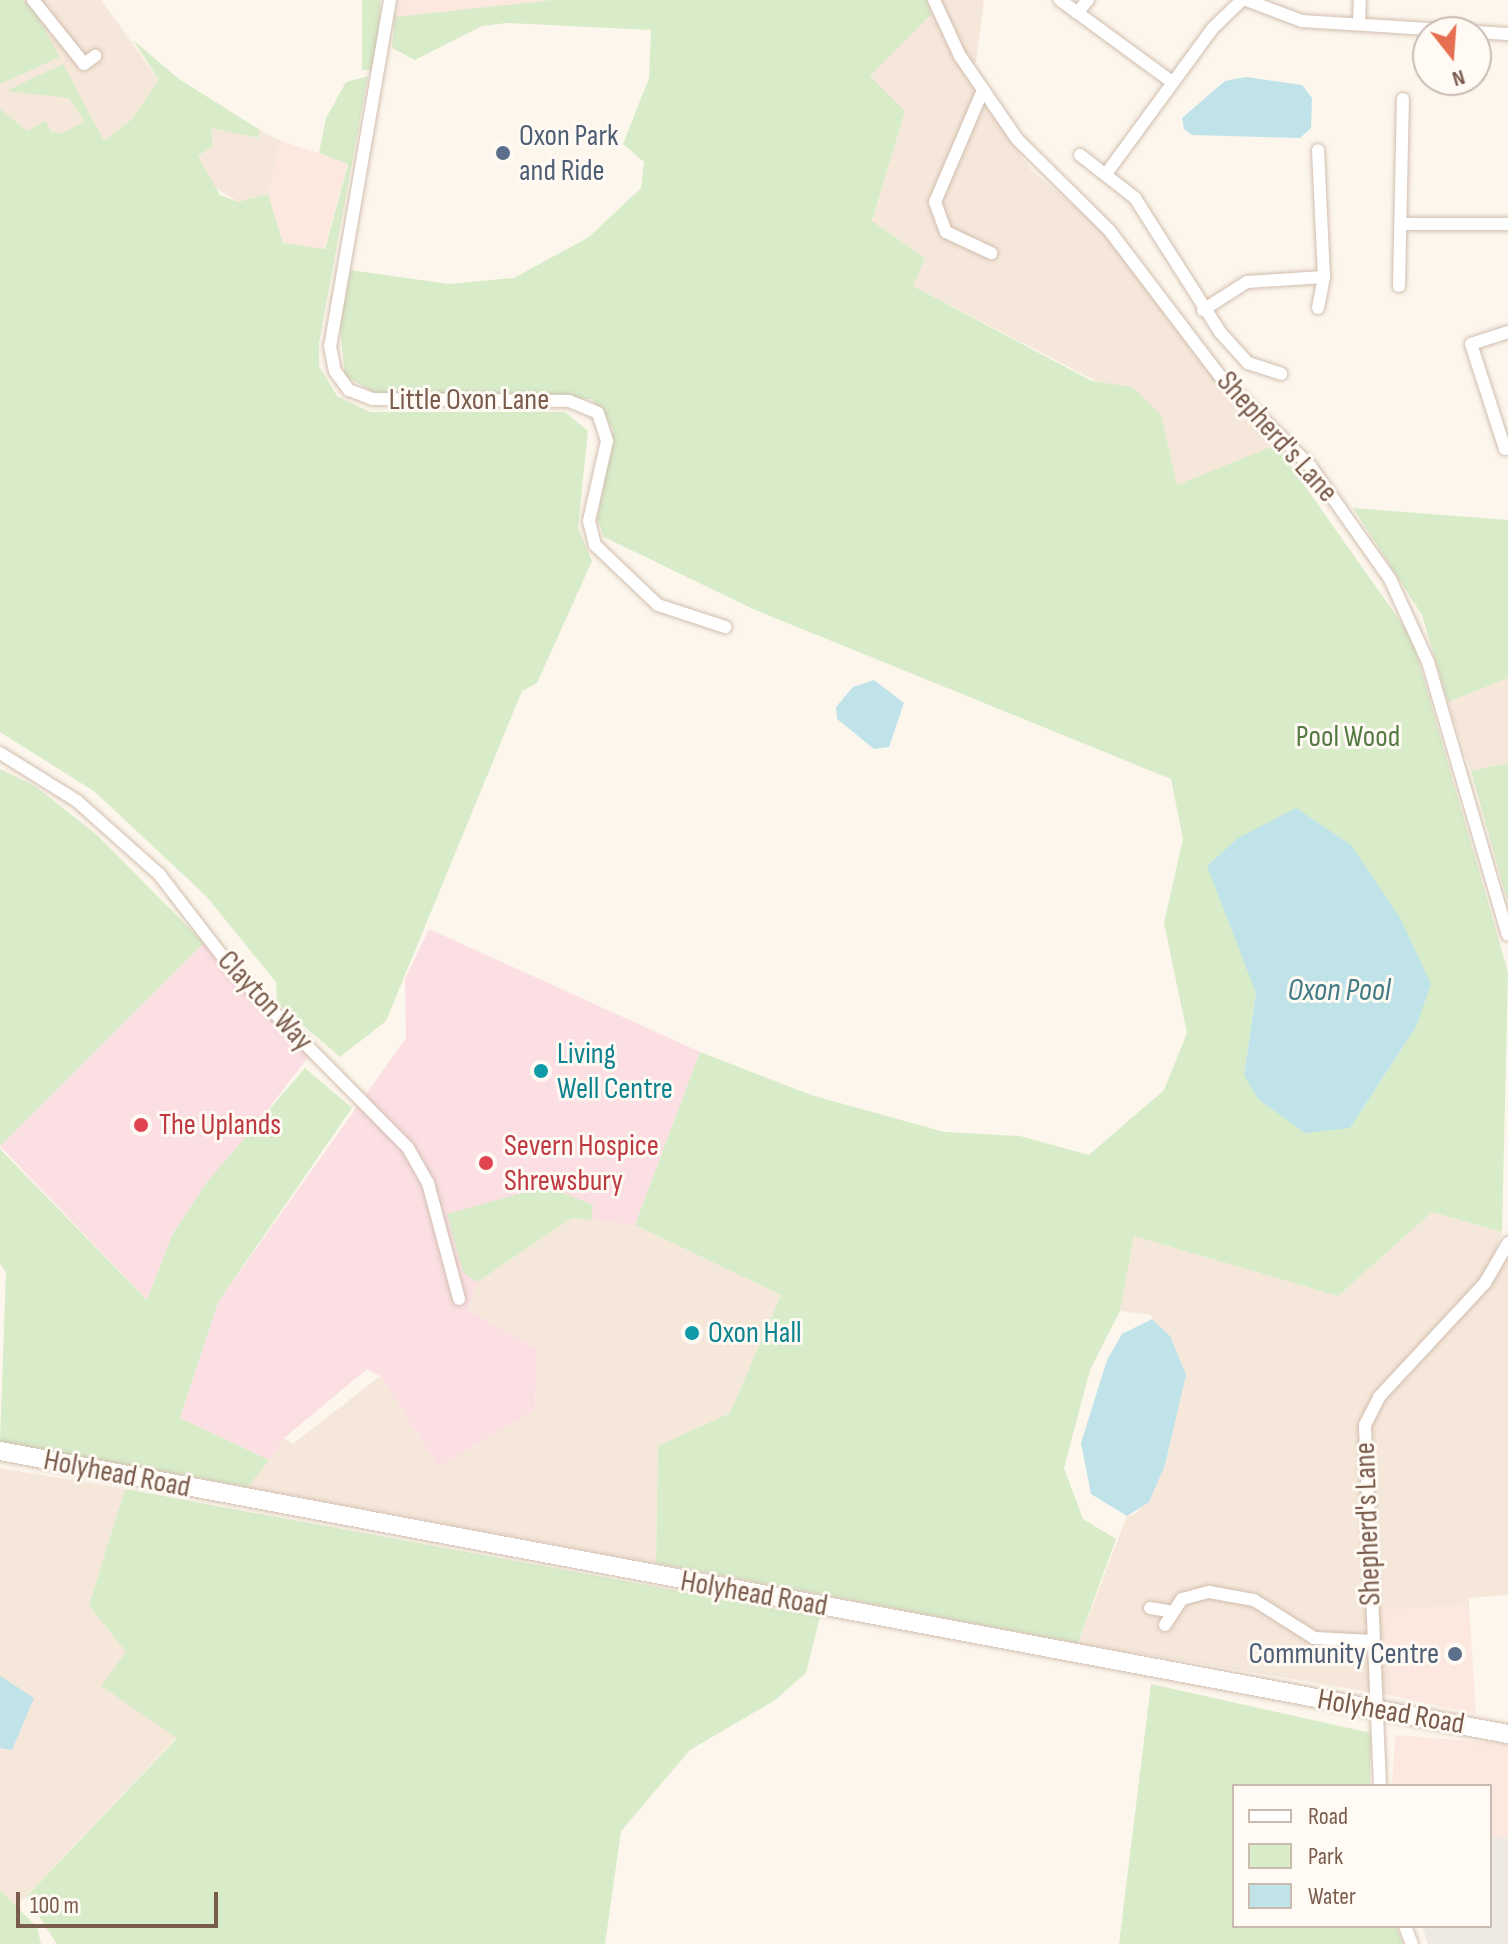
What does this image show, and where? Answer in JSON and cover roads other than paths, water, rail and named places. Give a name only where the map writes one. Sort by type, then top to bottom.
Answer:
[{"type":"main road","name":"Holyhead Road","points":[[0,1451],[1508,1734]]},
{"type":"street","points":[[33,0],[84,64],[95,56]]},
{"type":"street","name":"Little Oxon Lane","points":[[390,0],[330,346],[335,371],[349,390],[372,399],[586,405],[598,413],[607,441],[589,521],[595,545],[658,605],[725,627]]},
{"type":"street","name":"Shepherd's Lane","points":[[934,0],[983,90],[1043,168],[1142,268],[1219,375],[1311,467],[1390,579],[1428,662],[1508,935]]},
{"type":"street","points":[[1060,0],[1172,82]]},
{"type":"street","points":[[1077,13],[1088,0]]},
{"type":"street","points":[[1106,174],[1172,82],[1244,0],[1272,16],[1508,34]]},
{"type":"street","points":[[1359,23],[1360,0]]},
{"type":"street","points":[[983,90],[935,202],[946,232],[991,253]]},
{"type":"street","points":[[1399,286],[1404,224],[1403,99]]},
{"type":"street","points":[[1318,150],[1324,277],[1318,308]]},
{"type":"street","points":[[1080,155],[1135,198],[1203,310],[1248,363],[1281,374]]},
{"type":"street","points":[[1404,224],[1508,224]]},
{"type":"street","points":[[1203,310],[1247,282],[1324,277]]},
{"type":"street","points":[[1505,449],[1471,344],[1508,332]]},
{"type":"street","name":"Clayton Way","points":[[0,753],[77,801],[159,874],[236,974],[408,1148],[428,1183],[459,1299]]},
{"type":"street","name":"Shepherd's Lane","points":[[1380,1784],[1365,1425],[1379,1397],[1485,1283],[1508,1243]]},
{"type":"street","points":[[1165,1625],[1168,1611],[1194,1593],[1220,1594],[1254,1600],[1314,1638],[1373,1641]]},
{"type":"street","points":[[1150,1608],[1168,1611]]},
{"type":"water","points":[[1246,77],[1302,85],[1312,98],[1311,128],[1300,138],[1192,135],[1184,129],[1182,118],[1225,81]]},
{"type":"water","points":[[874,680],[904,703],[889,747],[874,749],[837,719],[836,707],[853,687]]},
{"type":"water","name":"Oxon Pool","points":[[1296,808],[1351,845],[1400,918],[1431,984],[1416,1027],[1350,1128],[1305,1133],[1258,1099],[1244,1075],[1256,993],[1207,866],[1238,838]]},
{"type":"water","points":[[1152,1319],[1170,1336],[1186,1375],[1165,1465],[1149,1502],[1127,1516],[1091,1494],[1081,1443],[1107,1360],[1122,1334]]},
{"type":"water","points":[[0,1676],[34,1698],[12,1750],[0,1748]]},
{"type":"place","name":"Oxon Park and Ride","points":[[503,153]]},
{"type":"place","name":"Living Well Centre","points":[[541,1071]]},
{"type":"place","name":"The Uplands","points":[[141,1125]]},
{"type":"place","name":"Severn Hospice Shrewsbury","points":[[486,1163]]},
{"type":"place","name":"Oxon Hall","points":[[692,1333]]},
{"type":"place","name":"Community Centre","points":[[1455,1654]]},
{"type":"park label","name":"Pool Wood","points":[[1348,737]]}]
